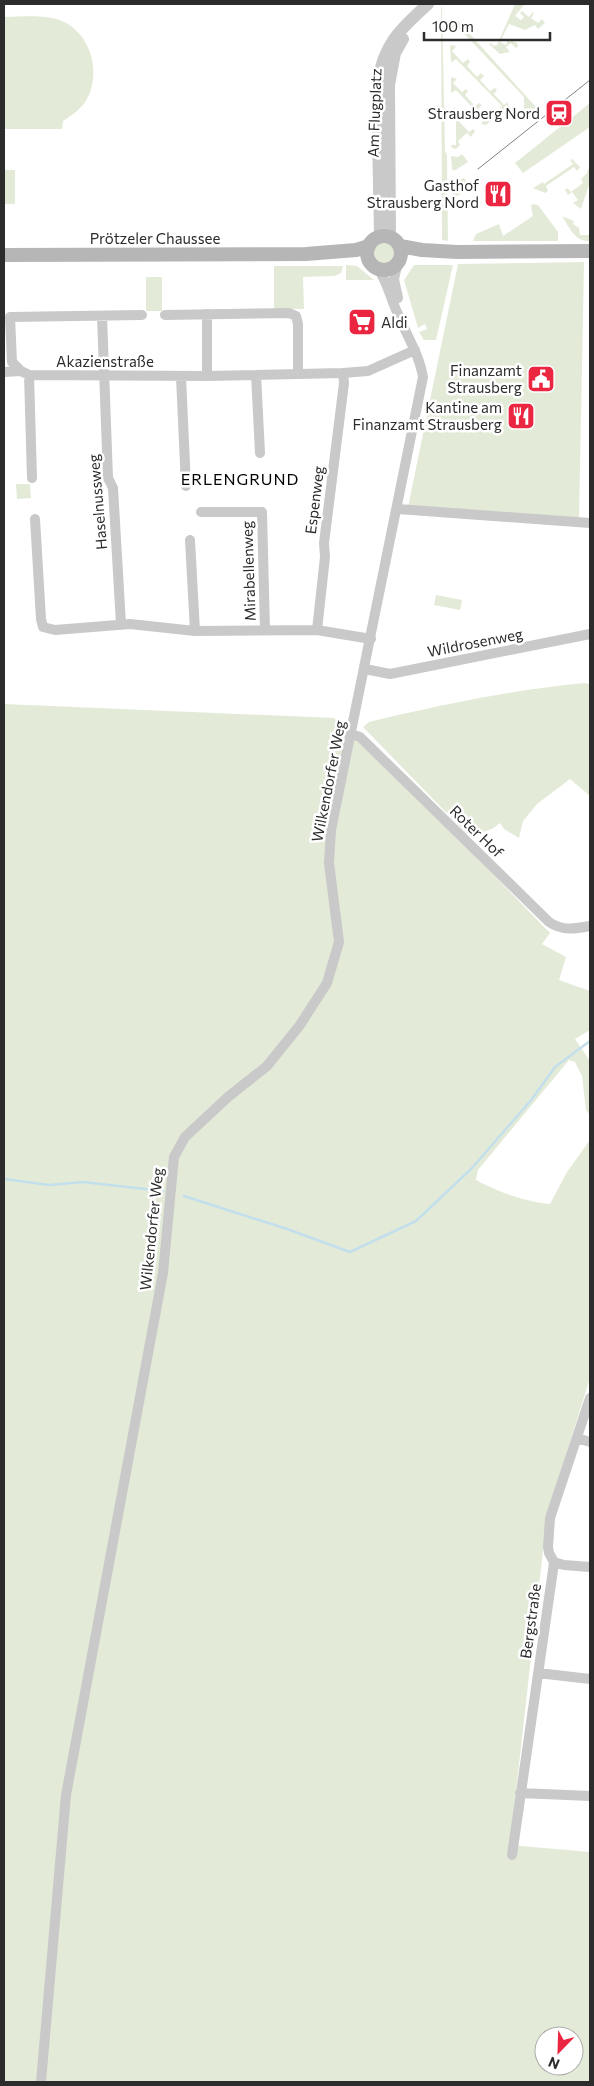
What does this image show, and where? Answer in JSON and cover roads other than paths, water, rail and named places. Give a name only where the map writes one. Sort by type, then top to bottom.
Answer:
[{"type":"main road","points":[[373,265],[367,254],[369,246],[374,239],[390,239],[402,253],[398,264]]},
{"type":"main road","name":"Prötzeler Chaussee","points":[[390,239],[422,250],[457,252],[590,251]]},
{"type":"main road","name":"Prötzeler Chaussee","points":[[4,255],[306,254],[356,250],[369,246]]},
{"type":"main road","name":"Prötzeler Chaussee","points":[[306,254],[353,258],[388,270],[398,264],[422,256],[457,252]]},
{"type":"street","name":"Am Flugplatz","points":[[390,239],[388,97],[391,68],[396,50],[429,4]]},
{"type":"street","name":"Wilkendorfer Weg","points":[[398,264],[395,284],[406,330]]},
{"type":"street","name":"Wilkendorfer Weg","points":[[41,2082],[66,1795],[164,1273],[174,1157],[185,1137],[228,1097],[267,1066],[300,1026],[327,982],[339,942],[329,863],[331,830],[424,377],[415,350],[397,313],[386,281],[373,265]]},
{"type":"street","points":[[165,315],[290,313],[296,316],[298,324],[298,374]]},
{"type":"street","points":[[207,314],[207,376]]},
{"type":"street","name":"Haselnussweg","points":[[102,316],[108,478],[113,488],[120,624]]},
{"type":"street","points":[[32,478],[25,373],[12,362],[7,317],[142,316]]},
{"type":"street","name":"Akazienstraße","points":[[4,372],[104,377],[343,373],[368,371],[415,350]]},
{"type":"street","name":"Espenweg","points":[[317,630],[325,558],[324,543],[344,383],[343,373]]},
{"type":"street","points":[[256,375],[260,453]]},
{"type":"street","points":[[181,376],[186,486]]},
{"type":"street","points":[[398,509],[590,523]]},
{"type":"street","name":"Mirabellenweg","points":[[201,512],[262,512],[265,630]]},
{"type":"street","name":"Mirabellenweg","points":[[35,519],[43,627],[55,630],[120,624],[195,631],[317,630],[371,639]]},
{"type":"street","points":[[190,540],[195,631]]},
{"type":"street","name":"Wildrosenweg","points":[[365,669],[390,674],[590,634]]},
{"type":"street","name":"Roter Hof","points":[[351,734],[360,737],[549,922],[558,928],[570,929],[590,926]]},
{"type":"street","name":"Bergstraße","points":[[512,1855],[554,1562],[548,1547],[550,1518],[590,1398]]},
{"type":"street","points":[[577,1438],[590,1442]]},
{"type":"street","points":[[554,1562],[564,1565],[590,1567]]},
{"type":"street","points":[[538,1673],[590,1679]]},
{"type":"street","points":[[520,1792],[590,1796]]},
{"type":"waterway","points":[[184,1196],[287,1229],[350,1252],[416,1221],[472,1168],[532,1099],[555,1067],[590,1041]]},
{"type":"waterway","points":[[4,1179],[49,1185],[83,1182],[163,1191]]},
{"type":"tram line","points":[[478,169],[590,80]]},
{"type":"place","name":"Strausberg Nord","points":[[559,113]]},
{"type":"place","name":"Gasthof Strausberg Nord","points":[[498,194]]},
{"type":"place","name":"Aldi","points":[[362,322]]},
{"type":"place","name":"Finanzamt Strausberg","points":[[541,379]]},
{"type":"place","name":"Kantine am Finanzamt Strausberg","points":[[521,416]]},
{"type":"district","name":"ERLENGRUND","points":[[240,478]]}]
